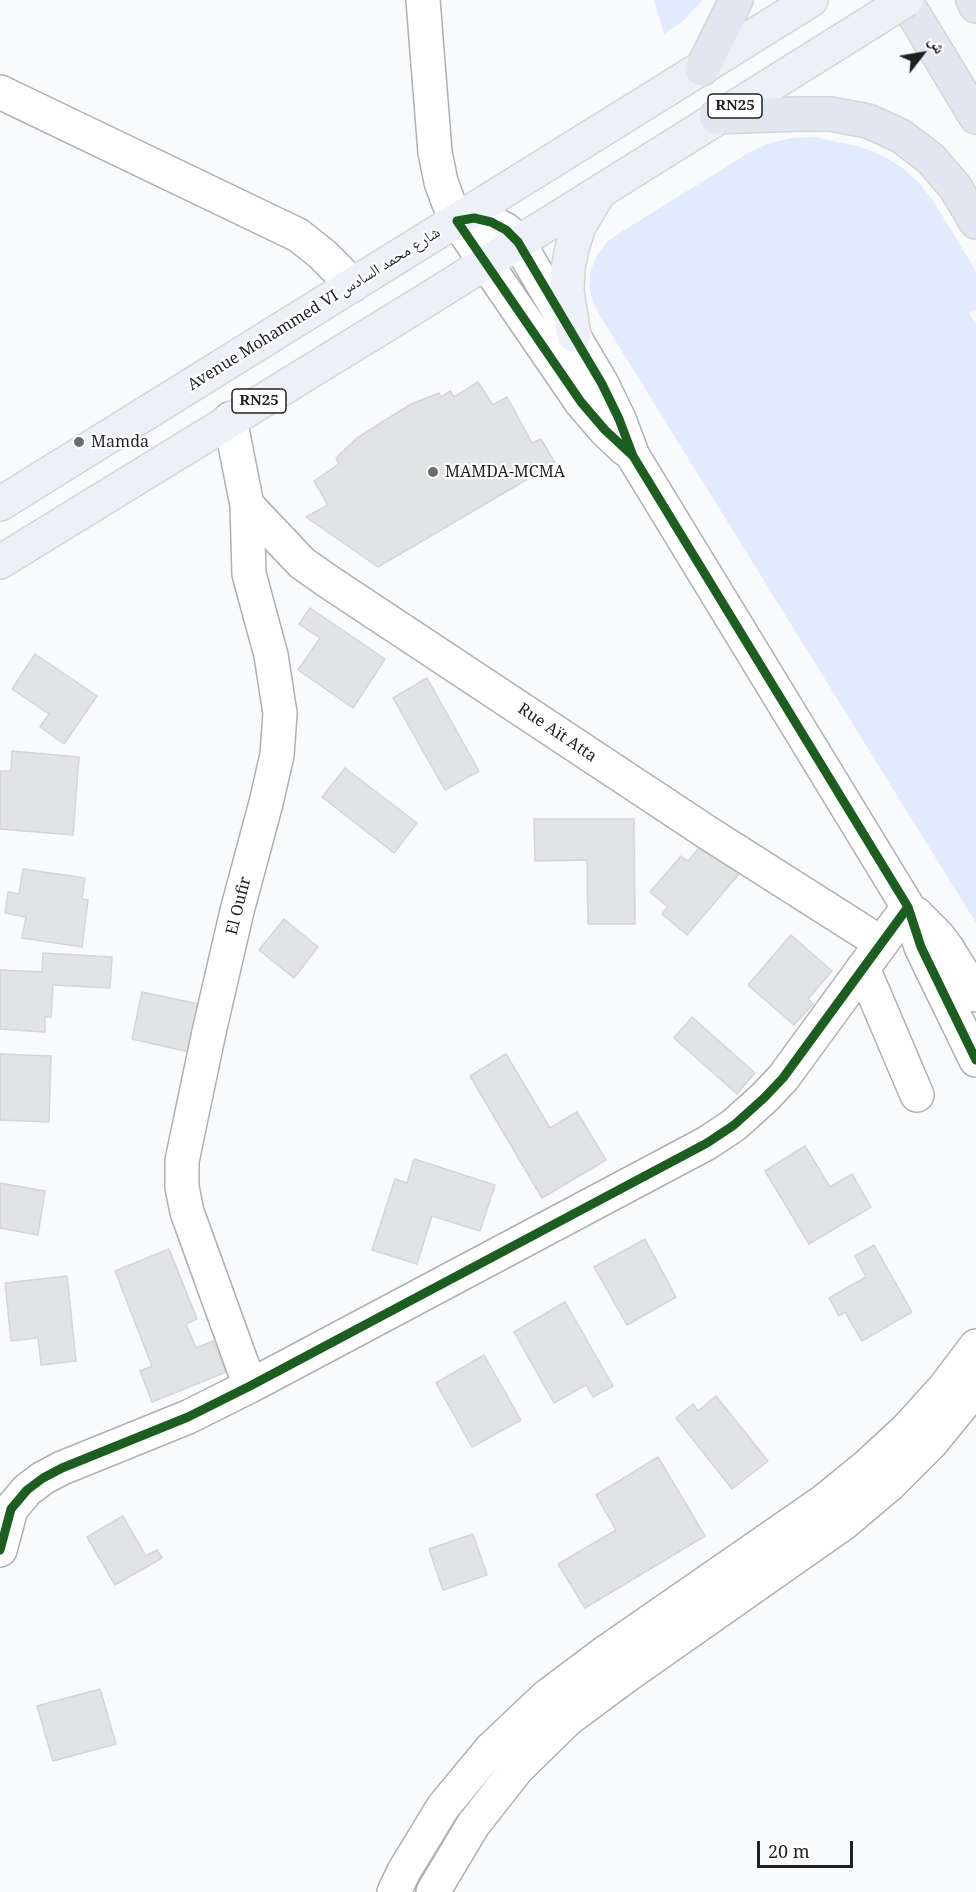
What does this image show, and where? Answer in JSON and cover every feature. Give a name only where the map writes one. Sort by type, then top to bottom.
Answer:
[{"type":"highway","points":[[702,69],[736,0]]},
{"type":"highway","points":[[905,0],[976,117]]},
{"type":"highway","points":[[973,0],[976,6]]},
{"type":"highway","points":[[716,117],[831,114],[868,121],[902,136],[931,159],[955,188],[976,222]]},
{"type":"main road","name":"Avenue Mohammed VI شارع محمد السادس","points":[[0,504],[811,0]]},
{"type":"main road","name":"RN25","points":[[0,562],[905,0]]},
{"type":"main road","points":[[574,335],[567,291],[572,248],[579,226],[602,189]]},
{"type":"street","points":[[423,0],[436,159],[441,182],[457,221],[581,402],[605,430],[633,456]]},
{"type":"street","points":[[0,92],[298,235],[322,254],[353,285]]},
{"type":"street","points":[[457,221],[474,218],[491,222],[506,230],[518,242],[610,400],[633,456],[908,907],[921,947],[976,1060]]},
{"type":"street","name":"El Oufir","points":[[230,418],[247,505],[249,574],[276,679],[280,713],[278,744],[266,803],[237,911],[182,1161],[182,1187],[187,1212],[250,1386]]},
{"type":"street","name":"Rue Aït Atta","points":[[247,505],[302,562],[329,582],[708,833],[872,956]]},
{"type":"street","points":[[0,1550],[11,1509],[27,1490],[43,1478],[62,1468],[188,1417],[250,1386],[708,1143],[734,1125],[783,1078],[908,907]]},
{"type":"street","points":[[908,907],[938,936],[976,995]]},
{"type":"street","points":[[872,956],[917,1095]]},
{"type":"street","points":[[394,1892],[404,1871],[444,1807],[491,1749],[546,1697],[824,1501],[867,1466],[908,1428],[945,1387],[976,1346]]},
{"type":"street","points":[[433,1892],[481,1816],[518,1769],[568,1719],[844,1523],[889,1485],[931,1443],[976,1388]]},
{"type":"shaded area","points":[[654,0],[703,0],[682,22],[664,34]]},
{"type":"shaded area","points":[[814,137],[861,147],[903,168],[934,202],[976,271],[976,312],[975,310],[969,313],[976,324],[976,923],[600,316],[589,286],[591,269],[598,254],[608,241],[621,232],[750,152],[770,143],[792,138]]},
{"type":"building","name":"MAMDA-MCMA","points":[[478,382],[493,405],[507,397],[532,443],[541,439],[555,463],[378,567],[306,517],[328,505],[314,481],[339,464],[336,458],[357,438],[411,404],[439,393],[441,397],[450,391],[454,397]]},
{"type":"building","points":[[310,608],[385,659],[353,708],[298,670],[320,638],[299,624]]},
{"type":"building","points":[[35,654],[97,696],[64,744],[40,727],[49,714],[12,689]]},
{"type":"building","points":[[427,678],[479,771],[445,790],[393,698]]},
{"type":"building","points":[[12,751],[79,757],[73,835],[0,829],[0,771],[11,771]]},
{"type":"building","points":[[345,768],[417,823],[394,853],[322,797]]},
{"type":"building","points":[[534,819],[634,819],[635,924],[588,924],[587,860],[535,861]]},
{"type":"building","points":[[703,843],[739,874],[687,935],[662,914],[668,907],[650,892],[681,856],[688,861]]},
{"type":"building","points":[[23,869],[85,878],[82,899],[88,900],[82,947],[22,938],[26,917],[5,913],[8,892],[19,894]]},
{"type":"building","points":[[284,919],[318,947],[294,978],[259,950]]},
{"type":"building","points":[[791,935],[832,971],[808,999],[813,1004],[794,1025],[748,985]]},
{"type":"building","points":[[43,953],[112,957],[110,988],[53,985],[51,1017],[45,1017],[45,1032],[0,1029],[0,970],[42,972]]},
{"type":"building","points":[[142,992],[199,1004],[189,1052],[132,1039]]},
{"type":"building","points":[[692,1017],[755,1073],[737,1094],[674,1038]]},
{"type":"building","points":[[0,1054],[51,1056],[49,1122],[0,1120]]},
{"type":"building","points":[[506,1054],[550,1128],[577,1112],[606,1160],[542,1198],[470,1076]]},
{"type":"building","points":[[805,1146],[830,1187],[852,1174],[871,1207],[809,1244],[765,1171]]},
{"type":"building","points":[[414,1159],[495,1185],[480,1231],[432,1216],[417,1264],[372,1250],[395,1179],[407,1183]]},
{"type":"building","points":[[0,1183],[45,1191],[38,1235],[0,1228]]},
{"type":"building","points":[[645,1239],[676,1297],[627,1325],[594,1267]]},
{"type":"building","points":[[874,1245],[912,1312],[862,1341],[845,1312],[839,1316],[829,1298],[866,1277],[855,1256]]},
{"type":"building","points":[[169,1249],[197,1319],[186,1324],[196,1348],[213,1341],[226,1372],[152,1402],[140,1371],[152,1366],[115,1271]]},
{"type":"building","points":[[67,1276],[76,1361],[41,1365],[38,1338],[11,1341],[5,1283]]},
{"type":"building","points":[[565,1302],[613,1386],[593,1397],[586,1385],[554,1403],[514,1332]]},
{"type":"building","points":[[484,1355],[521,1420],[472,1447],[436,1383]]},
{"type":"building","points":[[716,1396],[768,1461],[732,1489],[676,1418],[693,1404],[698,1411]]},
{"type":"building","points":[[658,1457],[705,1536],[585,1608],[558,1564],[616,1530],[596,1495]]},
{"type":"building","points":[[123,1516],[146,1556],[157,1550],[162,1558],[115,1585],[87,1537]]},
{"type":"building","points":[[473,1534],[487,1575],[443,1590],[429,1549]]},
{"type":"building","points":[[100,1689],[116,1744],[53,1761],[37,1706]]},
{"type":"cycle path","points":[[633,456],[605,430],[581,402],[457,221],[474,218],[491,222],[506,230],[518,242],[602,384],[633,456],[908,907],[921,947],[976,1060]]},
{"type":"cycle path","points":[[0,1550],[11,1509],[27,1490],[43,1478],[62,1468],[188,1417],[250,1386],[707,1143],[734,1125],[783,1078],[908,907]]},
{"type":"place","name":"Mamda","points":[[79,442]]},
{"type":"place","name":"MAMDA-MCMA","points":[[433,472]]}]
